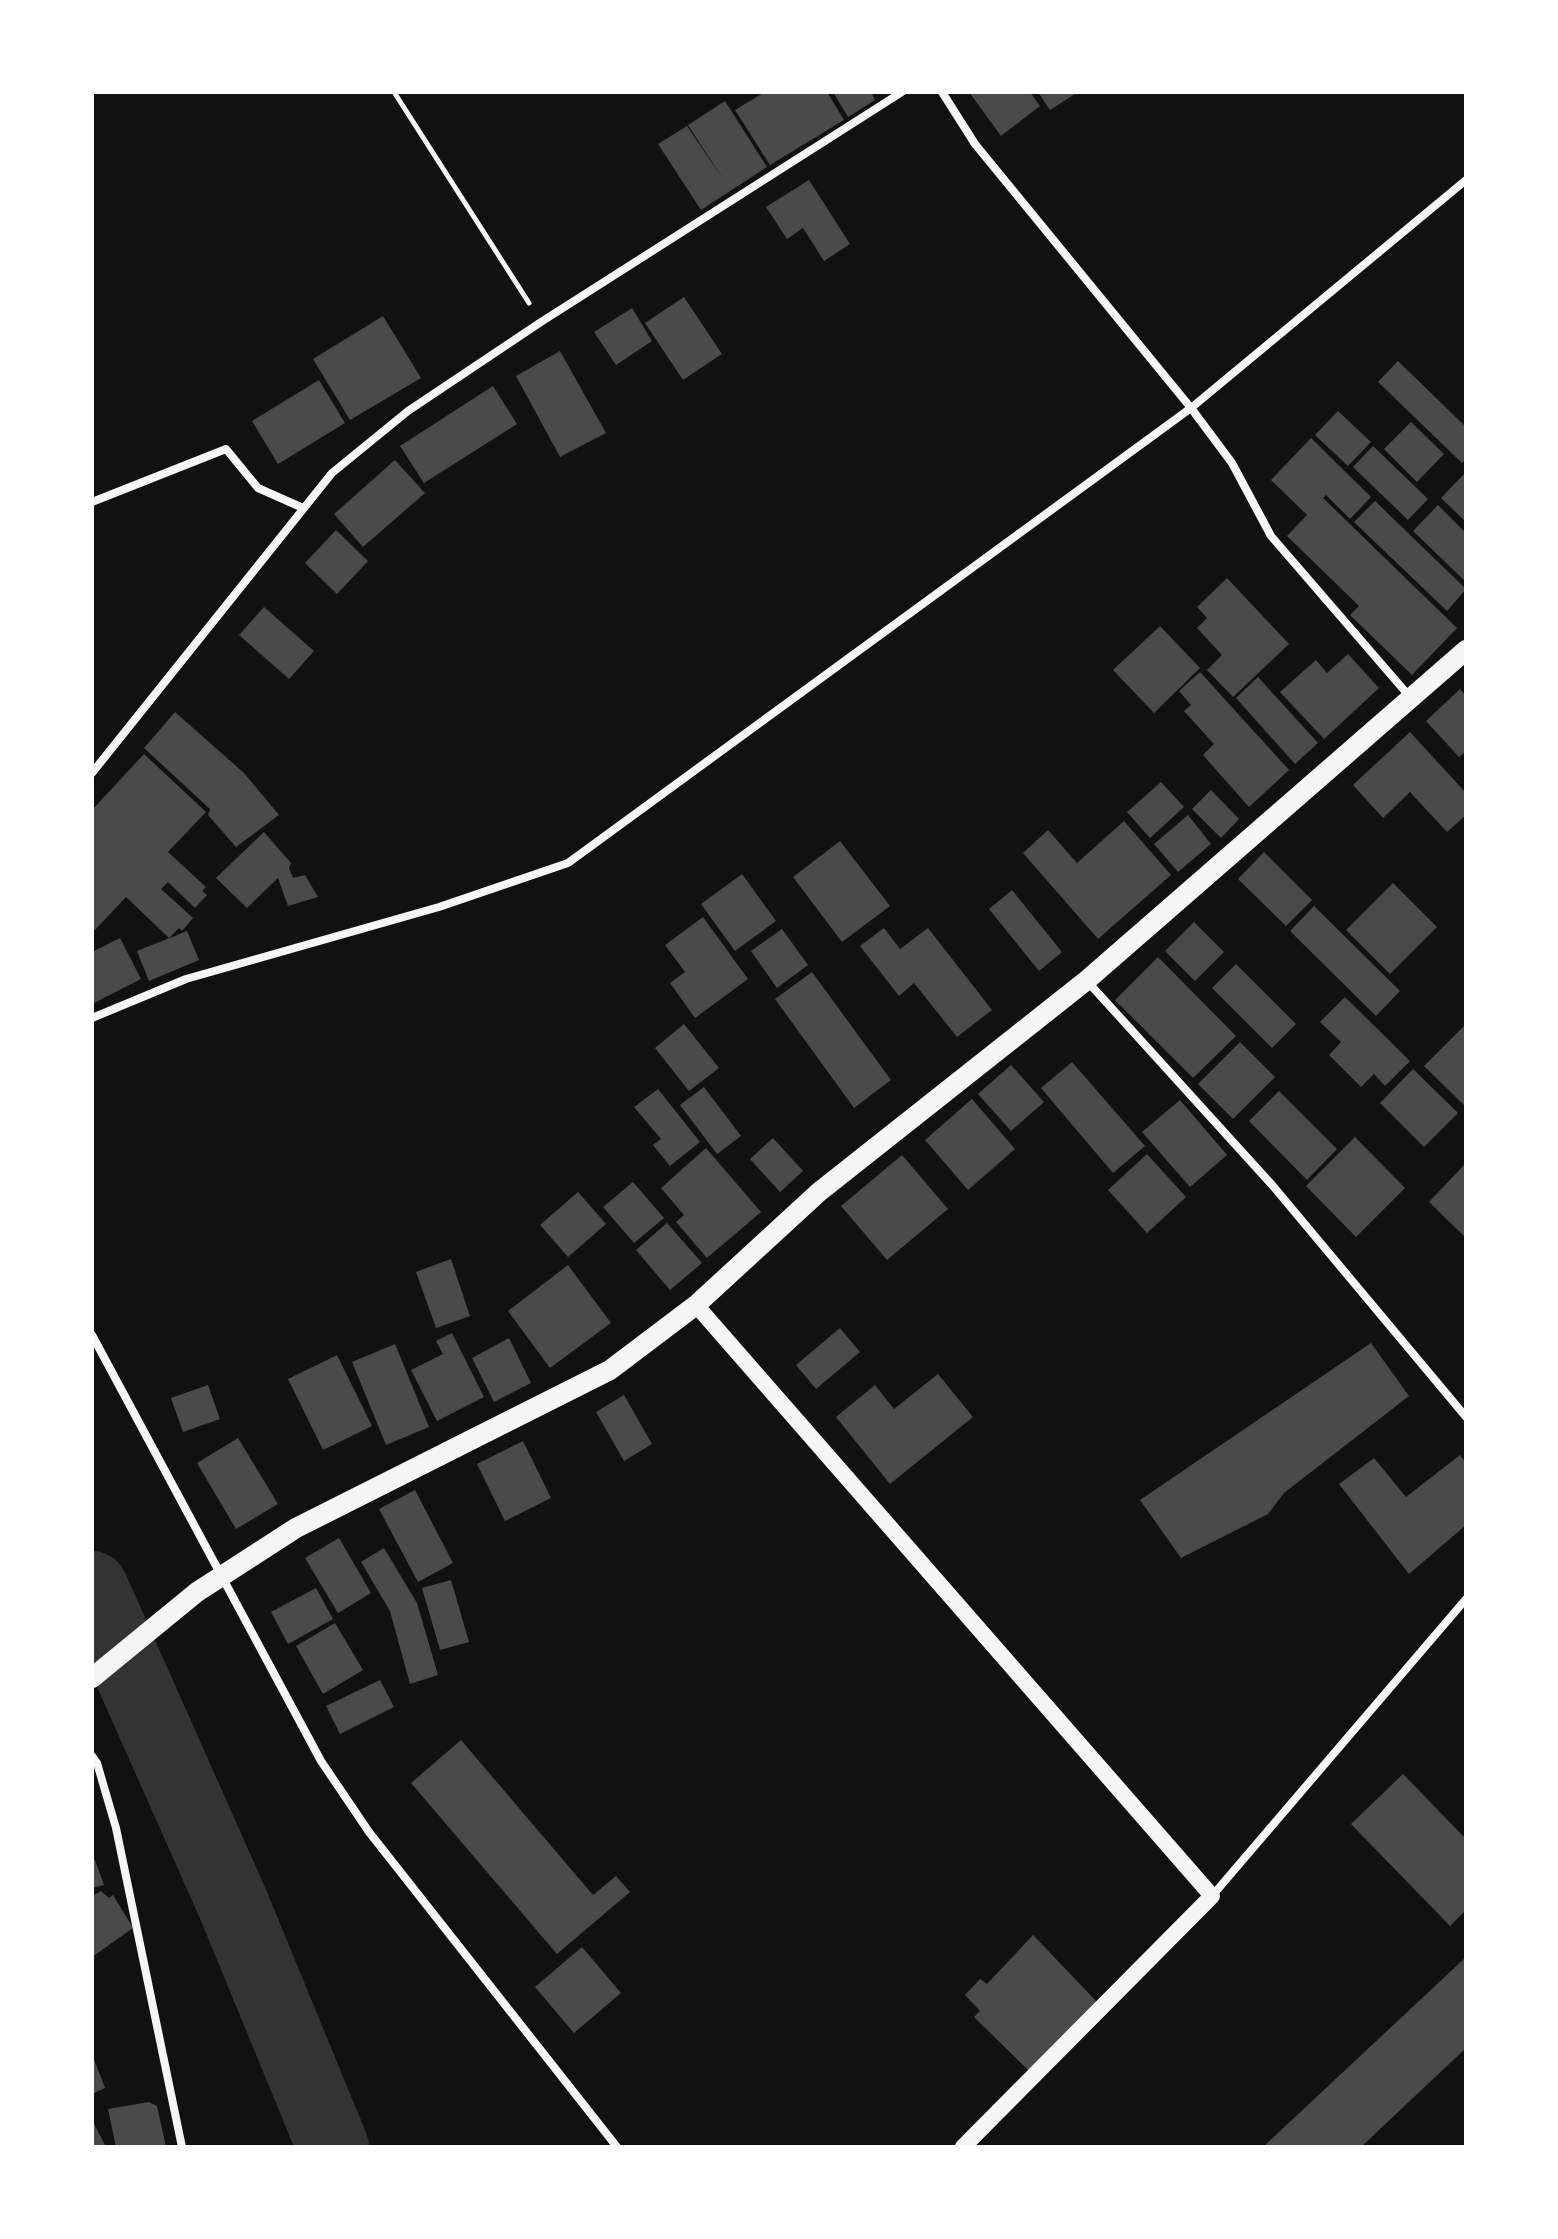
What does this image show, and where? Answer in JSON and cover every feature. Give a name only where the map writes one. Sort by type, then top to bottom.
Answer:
[{"type":"main road","points":[[92,1678],[197,1592],[296,1528],[610,1370],[696,1305],[819,1192],[1087,980],[1466,650]]},
{"type":"main road","points":[[696,1305],[1212,1896],[963,2147]]},
{"type":"street","points":[[92,773],[332,473],[408,411],[541,322],[902,92]]},
{"type":"street","points":[[942,92],[975,144],[1191,408],[1232,463],[1271,536],[1410,698]]},
{"type":"street","points":[[92,1018],[186,979],[439,907],[568,863],[1191,408],[1466,180]]},
{"type":"street","points":[[92,502],[226,449],[258,488],[303,508]]},
{"type":"street","points":[[1087,980],[1273,1186],[1466,1417]]},
{"type":"street","points":[[92,1335],[321,1761],[369,1832],[617,2147]]},
{"type":"street","points":[[1212,1896],[1466,1599]]},
{"type":"street","points":[[92,1756],[97,1763],[116,1828],[182,2147]]},
{"type":"path","points":[[394,92],[541,322]]},
{"type":"building","points":[[765,92],[827,92],[844,120],[770,165],[735,110]]},
{"type":"building","points":[[833,92],[871,92],[875,100],[848,117]]},
{"type":"building","points":[[969,92],[1030,92],[1040,106],[1001,136]]},
{"type":"building","points":[[1038,92],[1078,92],[1050,110]]},
{"type":"building","points":[[725,101],[767,167],[701,210],[658,144],[687,126],[725,182],[688,125]]},
{"type":"building","points":[[809,180],[850,244],[824,261],[803,228],[787,239],[766,207]]},
{"type":"building","points":[[684,297],[722,354],[683,380],[645,323]]},
{"type":"building","points":[[632,308],[652,341],[616,365],[594,332]]},
{"type":"building","points":[[383,316],[421,378],[350,420],[313,359]]},
{"type":"building","points":[[560,351],[606,433],[560,457],[516,376]]},
{"type":"building","points":[[1398,361],[1466,427],[1466,459],[1462,463],[1378,382]]},
{"type":"building","points":[[319,380],[345,423],[278,464],[252,421]]},
{"type":"building","points":[[493,386],[517,424],[424,483],[400,446]]},
{"type":"building","points":[[1338,411],[1371,442],[1348,466],[1315,435]]},
{"type":"building","points":[[1411,422],[1444,454],[1417,482],[1384,449]]},
{"type":"building","points":[[1311,438],[1371,497],[1350,519],[1326,495],[1323,498],[1457,628],[1412,675],[1350,615],[1359,606],[1287,536],[1307,515],[1271,480]]},
{"type":"building","points":[[1373,446],[1428,499],[1408,520],[1353,467]]},
{"type":"building","points":[[395,460],[425,493],[363,547],[334,514]]},
{"type":"building","points":[[1466,472],[1466,522],[1441,498]]},
{"type":"building","points":[[1375,501],[1466,589],[1447,611],[1354,522]]},
{"type":"building","points":[[1438,505],[1466,533],[1466,582],[1413,531]]},
{"type":"building","points":[[336,530],[368,561],[337,594],[305,563]]},
{"type":"building","points":[[1227,578],[1289,644],[1233,697],[1207,670],[1222,655],[1197,628],[1207,618],[1197,607]]},
{"type":"building","points":[[264,607],[314,651],[289,679],[239,635]]},
{"type":"building","points":[[1160,626],[1200,668],[1154,713],[1113,670]]},
{"type":"building","points":[[1348,654],[1379,688],[1324,739],[1280,692],[1316,660],[1327,673]]},
{"type":"building","points":[[1200,672],[1289,770],[1249,807],[1203,755],[1214,744],[1184,711],[1191,705],[1179,691]]},
{"type":"building","points":[[1258,677],[1318,743],[1295,764],[1236,698]]},
{"type":"building","points":[[1460,689],[1466,696],[1466,751],[1459,757],[1426,721]]},
{"type":"building","points":[[175,712],[244,773],[279,815],[236,847],[208,815],[210,809],[144,748]]},
{"type":"building","points":[[1410,732],[1466,793],[1466,815],[1447,832],[1410,792],[1383,818],[1353,785]]},
{"type":"building","points":[[144,754],[206,812],[168,852],[206,887],[202,891],[207,895],[195,908],[168,882],[161,889],[193,918],[182,931],[179,928],[169,938],[126,897],[94,931],[92,928],[92,810]]},
{"type":"building","points":[[1161,782],[1184,807],[1150,838],[1127,812]]},
{"type":"building","points":[[1211,790],[1239,819],[1221,838],[1192,809]]},
{"type":"building","points":[[1188,815],[1211,844],[1178,872],[1154,844]]},
{"type":"building","points":[[1124,821],[1171,875],[1098,939],[1023,853],[1048,830],[1077,863]]},
{"type":"building","points":[[264,832],[291,863],[289,868],[293,878],[305,875],[318,897],[288,906],[278,878],[247,908],[216,878]]},
{"type":"building","points":[[840,841],[890,906],[842,942],[793,877]]},
{"type":"building","points":[[1264,852],[1312,900],[1286,926],[1238,879]]},
{"type":"building","points":[[742,874],[776,921],[735,951],[701,904]]},
{"type":"building","points":[[1393,883],[1437,927],[1390,974],[1346,930]]},
{"type":"building","points":[[1012,890],[1062,952],[1039,971],[989,909]]},
{"type":"building","points":[[1314,906],[1400,991],[1376,1016],[1290,931]]},
{"type":"building","points":[[703,917],[748,979],[695,1018],[670,983],[685,972],[665,945]]},
{"type":"building","points":[[1194,922],[1224,952],[1195,981],[1165,951]]},
{"type":"building","points":[[884,928],[900,949],[928,928],[992,1010],[957,1037],[914,983],[899,996],[860,946]]},
{"type":"building","points":[[782,929],[808,965],[777,988],[751,951]]},
{"type":"building","points":[[187,931],[199,960],[149,981],[137,951]]},
{"type":"building","points":[[120,938],[141,979],[92,1004],[92,952]]},
{"type":"building","points":[[1158,957],[1236,1036],[1193,1078],[1115,1000]]},
{"type":"building","points":[[1236,964],[1296,1024],[1272,1048],[1212,988]]},
{"type":"building","points":[[812,972],[891,1080],[854,1108],[775,999]]},
{"type":"building","points":[[1345,997],[1410,1061],[1385,1086],[1374,1074],[1361,1087],[1329,1055],[1341,1042],[1320,1022]]},
{"type":"building","points":[[684,1024],[719,1068],[689,1091],[655,1048]]},
{"type":"building","points":[[1466,1024],[1466,1107],[1424,1066]]},
{"type":"building","points":[[1240,1042],[1275,1077],[1233,1119],[1198,1084]]},
{"type":"building","points":[[1072,1062],[1145,1146],[1113,1173],[1041,1088]]},
{"type":"building","points":[[1011,1065],[1044,1102],[1011,1131],[978,1094]]},
{"type":"building","points":[[1413,1069],[1458,1113],[1424,1147],[1380,1103]]},
{"type":"building","points":[[704,1087],[741,1136],[717,1154],[680,1105]]},
{"type":"building","points":[[658,1089],[700,1142],[670,1166],[653,1145],[661,1139],[634,1107]]},
{"type":"building","points":[[1279,1091],[1337,1149],[1307,1180],[1249,1121]]},
{"type":"building","points":[[972,1099],[1015,1149],[968,1190],[925,1140]]},
{"type":"building","points":[[1180,1100],[1227,1155],[1190,1187],[1142,1132]]},
{"type":"building","points":[[1355,1137],[1405,1188],[1356,1237],[1306,1186]]},
{"type":"building","points":[[773,1138],[803,1171],[780,1192],[750,1159]]},
{"type":"building","points":[[706,1148],[761,1212],[707,1258],[676,1222],[684,1215],[661,1188]]},
{"type":"building","points":[[1147,1154],[1186,1197],[1147,1233],[1108,1190]]},
{"type":"building","points":[[902,1155],[948,1209],[887,1260],[841,1206]]},
{"type":"building","points":[[1466,1163],[1466,1238],[1429,1202]]},
{"type":"building","points":[[633,1182],[664,1218],[634,1243],[603,1207]]},
{"type":"building","points":[[578,1192],[606,1224],[568,1257],[540,1225]]},
{"type":"building","points":[[667,1223],[702,1263],[670,1290],[636,1250]]},
{"type":"building","points":[[451,1259],[470,1316],[436,1328],[416,1272]]},
{"type":"building","points":[[568,1265],[611,1323],[550,1368],[508,1311]]},
{"type":"building","points":[[840,1328],[860,1352],[816,1389],[796,1365]]},
{"type":"building","points":[[452,1333],[484,1397],[437,1421],[411,1370],[443,1354],[436,1341]]},
{"type":"building","points":[[509,1338],[531,1383],[494,1402],[472,1358]]},
{"type":"building","points":[[1371,1343],[1409,1396],[1284,1493],[1268,1514],[1181,1558],[1140,1500]]},
{"type":"building","points":[[395,1344],[429,1427],[386,1445],[352,1362]]},
{"type":"building","points":[[337,1355],[372,1426],[323,1450],[288,1379]]},
{"type":"building","points":[[938,1374],[973,1417],[890,1484],[836,1417],[875,1385],[894,1409]]},
{"type":"building","points":[[208,1385],[220,1419],[183,1432],[171,1398]]},
{"type":"building","points":[[624,1395],[652,1444],[624,1461],[596,1412]]},
{"type":"building","points":[[238,1438],[278,1504],[236,1529],[197,1463]]},
{"type":"building","points":[[523,1441],[551,1498],[505,1521],[477,1464]]},
{"type":"building","points":[[1460,1455],[1466,1463],[1466,1525],[1409,1574],[1339,1484],[1374,1458],[1406,1497]]},
{"type":"building","points":[[415,1490],[453,1563],[418,1582],[379,1509]]},
{"type":"building","points":[[339,1538],[371,1593],[338,1613],[305,1558]]},
{"type":"building","points":[[384,1548],[417,1603],[438,1675],[410,1684],[390,1611],[361,1562]]},
{"type":"building","points":[[451,1580],[469,1642],[440,1650],[422,1588]]},
{"type":"building","points":[[316,1588],[333,1619],[288,1644],[271,1612]]},
{"type":"building","points":[[335,1623],[363,1670],[323,1694],[296,1646]]},
{"type":"building","points":[[380,1680],[394,1707],[340,1734],[326,1706]]},
{"type":"building","points":[[461,1740],[593,1895],[616,1876],[630,1892],[557,1954],[411,1783]]},
{"type":"building","points":[[1403,1774],[1466,1839],[1466,1910],[1450,1926],[1351,1824]]},
{"type":"building","points":[[92,1860],[95,1860],[104,1885],[92,1888]]},
{"type":"building","points":[[101,1891],[109,1898],[113,1895],[133,1928],[92,1957],[92,1896]]},
{"type":"building","points":[[1033,1935],[1097,2002],[1029,2071],[974,2017],[980,2011],[965,1995],[980,1979],[987,1984]]},
{"type":"building","points":[[582,1947],[621,1993],[574,2033],[535,1987]]},
{"type":"building","points":[[1466,1957],[1466,2048],[1361,2147],[1263,2147]]},
{"type":"building","points":[[92,2054],[105,2088],[92,2094]]},
{"type":"building","points":[[149,2102],[157,2106],[166,2147],[116,2147],[108,2109]]},
{"type":"building","points":[[92,2120],[106,2147],[92,2147]]},
{"type":"waterway","points":[[92,1587],[233,1904],[333,2147]]}]
